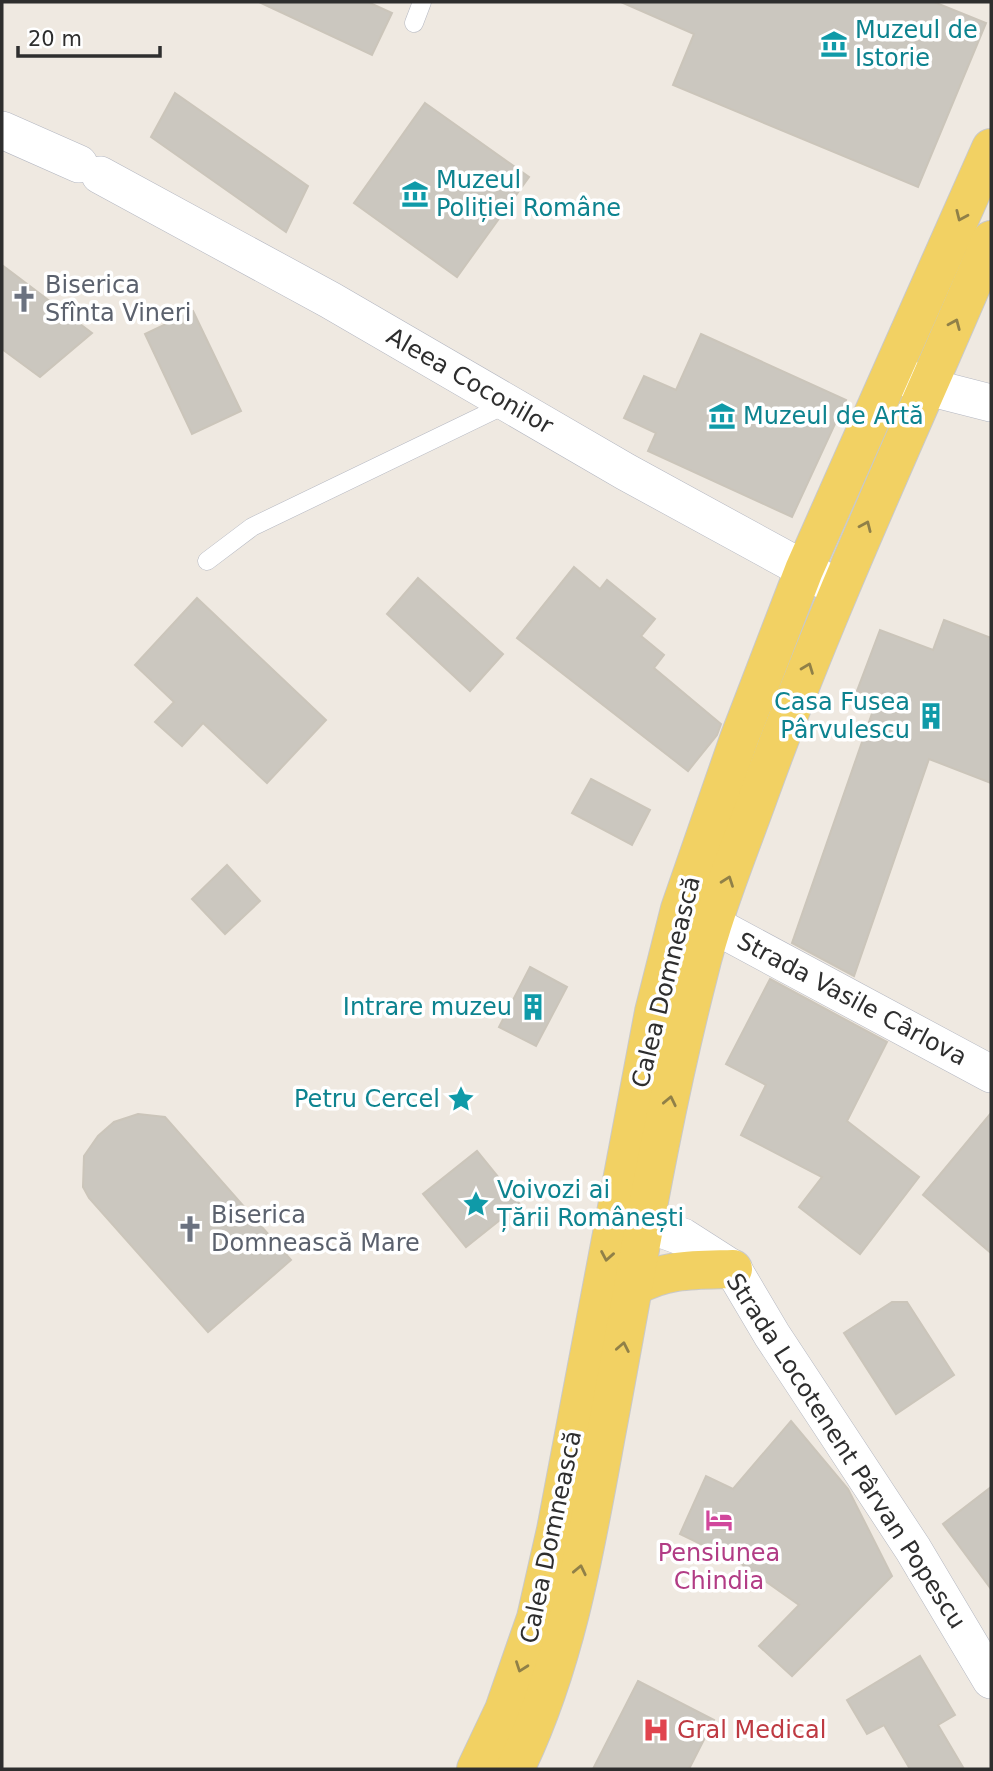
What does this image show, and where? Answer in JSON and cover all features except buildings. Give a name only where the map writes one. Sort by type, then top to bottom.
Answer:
[{"type":"main road","name":"Calea Domnească","points":[[515,1769],[535,1727],[565,1637],[634,1287],[630,1217],[654,1012],[680,909],[739,739],[804,570],[991,148]]},
{"type":"main road","name":"Calea Domnească","points":[[476,1769],[504,1710],[536,1618],[630,1217],[712,925],[839,588],[991,240]]},
{"type":"main road","points":[[634,1287],[649,1278],[678,1270],[733,1269]]},
{"type":"street","name":"Aleea Coconilor","points":[[2,130],[90,170],[330,300],[507,403],[839,588]]},
{"type":"street","points":[[892,372],[928,387],[991,403]]},
{"type":"street","name":"Strada Vasile Cârlova","points":[[712,925],[991,1074]]},
{"type":"street","name":"Strada Locotenent Pârvan Popescu","points":[[630,1217],[683,1237],[733,1269],[913,1549],[991,1679]]},
{"type":"lane","points":[[414,23],[422,2]]},
{"type":"lane","points":[[207,561],[252,527],[507,403]]},
{"type":"place","name":"Muzeul de Istorie","points":[[834,44]]},
{"type":"place","name":"Muzeul Poliției Române","points":[[415,194]]},
{"type":"place","name":"Biserica Sfînta Vineri","points":[[24,299]]},
{"type":"place","name":"Muzeul de Artă","points":[[722,416]]},
{"type":"place","name":"Casa Fusea Pârvulescu","points":[[931,716]]},
{"type":"place","name":"Intrare muzeu","points":[[533,1007]]},
{"type":"place","name":"Petru Cercel","points":[[461,1099]]},
{"type":"place","name":"Voivozi ai Țării Românești","points":[[476,1204]]},
{"type":"place","name":"Biserica Domnească Mare","points":[[190,1229]]},
{"type":"place","name":"Pensiunea Chindia","points":[[719,1520]]},
{"type":"place","name":"Gral Medical","points":[[656,1730]]}]
